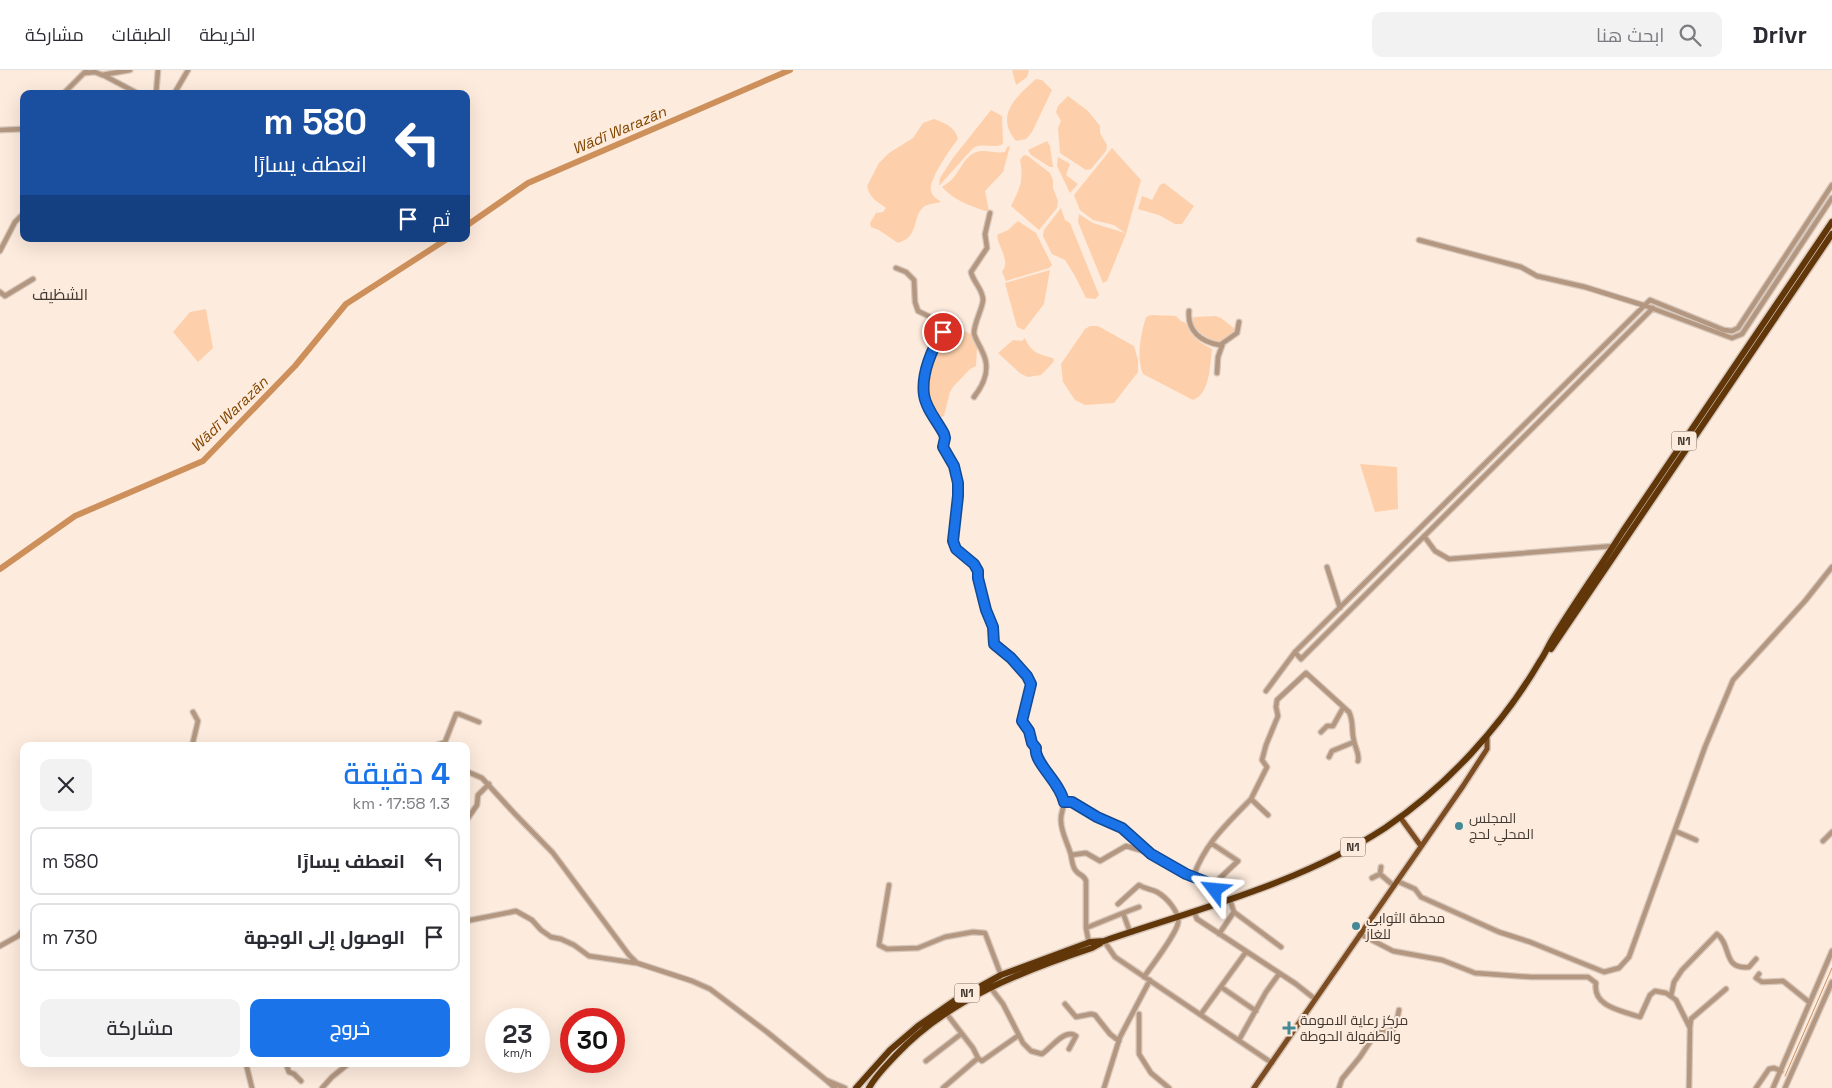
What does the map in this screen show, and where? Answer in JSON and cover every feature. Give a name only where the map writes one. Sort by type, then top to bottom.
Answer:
[{"type":"highway","name":"N1","points":[[1540,661],[1552,639],[1832,222]]},
{"type":"highway","name":"N1","points":[[869,1088],[878,1074],[908,1043],[946,1013],[990,987],[1034,968],[1092,948],[1104,941],[1230,900],[1284,881],[1316,867],[1386,827],[1440,785],[1487,736],[1540,661],[1556,642],[1832,234]]},
{"type":"highway","name":"N1","points":[[856,1088],[890,1050],[918,1026],[954,1001],[1000,975],[1089,942],[1104,941]]},
{"type":"highway","points":[[856,1088],[860,1086],[865,1088]]},
{"type":"main road","points":[[1254,1088],[1487,748],[1487,736]]},
{"type":"main road","points":[[1400,817],[1421,846]]},
{"type":"street","points":[[102,75],[130,70]]},
{"type":"street","points":[[156,90],[158,70]]},
{"type":"street","points":[[176,90],[188,70]]},
{"type":"street","points":[[67,90],[85,72],[95,72],[131,90]]},
{"type":"street","points":[[0,130],[20,130]]},
{"type":"street","points":[[1266,692],[1296,652],[1650,300],[1724,330],[1732,331],[1738,328],[1832,186]]},
{"type":"street","points":[[1419,240],[1521,267],[1537,276],[1585,287],[1653,308],[1732,338],[1742,334],[1832,198]]},
{"type":"street","points":[[974,397],[988,370],[984,354],[974,332],[983,298],[971,272],[987,248],[985,234],[990,213]]},
{"type":"street","points":[[0,251],[15,222],[20,217]]},
{"type":"street","points":[[896,268],[905,270],[914,280],[915,302],[918,311],[939,322],[942,327],[943,332],[934,345],[925,375],[924,395],[944,434],[943,447],[954,466],[958,483],[953,541],[956,549],[974,564],[978,571],[986,610],[993,627],[994,644],[1011,658],[1027,676],[1031,684],[1022,721],[1029,731],[1032,743],[1036,748],[1034,754],[1062,794],[1065,807],[1060,820],[1061,827],[1074,868],[1085,877],[1086,881],[1086,928],[1089,942]]},
{"type":"street","points":[[0,292],[5,296],[32,279]]},
{"type":"street","points":[[1296,652],[1301,659],[1653,308]]},
{"type":"street","points":[[1189,311],[1188,320],[1191,328],[1197,335],[1214,344],[1223,344]]},
{"type":"street","points":[[1217,373],[1218,357],[1223,344],[1237,333],[1239,322]]},
{"type":"street","points":[[1424,536],[1435,550],[1449,559],[1614,546]]},
{"type":"street","points":[[1327,567],[1340,608]]},
{"type":"street","points":[[1380,874],[1396,883],[1415,890],[1421,897],[1499,932],[1530,942],[1604,972],[1619,968],[1629,957],[1705,747],[1733,680],[1805,601],[1832,567]]},
{"type":"street","points":[[1193,877],[1200,858],[1211,843],[1251,799],[1267,767],[1262,760],[1278,716],[1277,700],[1306,673],[1349,712],[1353,719],[1352,732],[1359,755],[1358,761]]},
{"type":"street","points":[[1321,732],[1327,726],[1333,726],[1343,708]]},
{"type":"street","points":[[193,712],[198,721],[193,742]]},
{"type":"street","points":[[445,742],[456,714],[480,722]]},
{"type":"street","points":[[1328,757],[1332,752],[1354,742]]},
{"type":"street","points":[[470,773],[482,778],[489,784],[515,814],[554,852],[629,955],[637,963]]},
{"type":"street","points":[[470,815],[477,805],[478,795],[489,784]]},
{"type":"street","points":[[1251,799],[1268,815]]},
{"type":"street","points":[[1064,802],[1072,802],[1097,817],[1122,828],[1151,854]]},
{"type":"street","points":[[1675,831],[1696,840]]},
{"type":"street","points":[[1823,841],[1832,832]]},
{"type":"street","points":[[1211,843],[1238,861],[1220,878],[1215,890]]},
{"type":"street","points":[[1071,855],[1086,853],[1100,861],[1126,846],[1151,854],[1193,877],[1209,883],[1215,890],[1218,904]]},
{"type":"street","points":[[1380,874],[1381,867]]},
{"type":"street","points":[[1372,878],[1380,874]]},
{"type":"street","points":[[888,885],[878,946],[887,949],[918,948],[945,936],[973,932],[985,933],[1000,975]]},
{"type":"street","points":[[1118,904],[1139,885],[1144,889],[1156,892],[1173,906],[1178,917],[1176,928],[1144,977]]},
{"type":"street","points":[[1230,900],[1234,912],[1281,947]]},
{"type":"street","points":[[1086,928],[1139,907]]},
{"type":"street","points":[[470,920],[516,911],[532,920],[551,937],[562,939],[589,956],[637,963],[710,989],[835,1088]]},
{"type":"street","points":[[1194,912],[1197,919],[1296,984],[1315,999]]},
{"type":"street","points":[[1219,934],[1234,912]]},
{"type":"street","points":[[1123,913],[1130,932]]},
{"type":"street","points":[[0,946],[20,934]]},
{"type":"street","points":[[1360,934],[1393,951],[1442,960],[1475,973],[1531,977],[1588,977],[1596,983],[1597,996],[1602,1002],[1611,1008],[1640,1017],[1650,995],[1655,991],[1666,993],[1676,1000],[1690,1028]]},
{"type":"street","points":[[1671,996],[1674,982],[1682,970],[1717,934],[1722,938],[1730,959],[1734,964],[1741,968],[1749,967],[1756,958]]},
{"type":"street","points":[[1104,941],[1115,957],[1272,1063]]},
{"type":"street","points":[[1773,1088],[1832,951]]},
{"type":"street","points":[[1201,1014],[1246,952]]},
{"type":"street","points":[[1239,1040],[1266,992],[1279,974]]},
{"type":"street","points":[[1759,974],[1756,978],[1762,982],[1783,980],[1803,999],[1809,1002]]},
{"type":"street","points":[[1104,1088],[1118,1041],[1150,980]]},
{"type":"street","points":[[1785,1088],[1832,982]]},
{"type":"street","points":[[990,987],[1003,1004],[1019,1035],[1031,1051],[1042,1054],[1068,1033],[1072,1033],[1076,1036],[1069,1049]]},
{"type":"street","points":[[1221,987],[1256,1010]]},
{"type":"street","points":[[1690,1088],[1691,1019],[1726,989]]},
{"type":"street","points":[[1065,1004],[1076,1017],[1090,1014],[1095,1015],[1118,1041]]},
{"type":"street","points":[[1339,1088],[1342,1079],[1376,1033],[1392,1031],[1399,1010]]},
{"type":"street","points":[[946,1013],[982,1061],[1019,1035]]},
{"type":"street","points":[[1139,1014],[1139,1054],[1151,1073],[1169,1088]]},
{"type":"street","points":[[926,1061],[961,1034]]},
{"type":"street","points":[[943,1088],[978,1058]]},
{"type":"street","points":[[247,1067],[252,1088]]},
{"type":"street","points":[[287,1067],[289,1072],[301,1081]]},
{"type":"street","points":[[322,1088],[344,1067]]},
{"type":"street","points":[[1756,1088],[1769,1068],[1774,1068],[1781,1072]]},
{"type":"street","points":[[826,1080],[845,1088]]},
{"type":"shaded area","points":[[1012,70],[1029,70],[1027,77],[1016,85]]},
{"type":"shaded area","points":[[1036,79],[1042,80],[1052,90],[1032,132],[1026,139],[1016,141],[1007,123],[1008,114],[1016,99]]},
{"type":"shaded area","points":[[1068,96],[1088,111],[1100,126],[1100,133],[1107,145],[1106,151],[1091,169],[1086,170],[1060,153],[1058,128],[1061,121],[1056,112],[1058,106]]},
{"type":"shaded area","points":[[991,110],[1002,116],[1003,144],[975,147],[939,186],[940,178],[953,158]]},
{"type":"shaded area","points":[[934,119],[952,128],[958,139],[941,164],[931,186],[932,194],[941,202],[925,206],[918,215],[910,236],[898,243],[871,227],[870,223],[876,213],[883,212],[886,208],[872,197],[867,186],[879,163],[889,153],[913,138],[923,123]]},
{"type":"shaded area","points":[[1047,141],[1050,146],[1053,167],[1031,155],[1028,150]]},
{"type":"shaded area","points":[[1010,146],[1003,172],[985,191],[989,211],[962,202],[942,187],[953,178],[971,155],[981,151],[1005,152],[1007,147]]},
{"type":"shaded area","points":[[1112,148],[1141,180],[1126,234],[1107,281],[1103,283],[1078,222],[1079,214],[1093,223],[1125,233],[1114,225],[1093,220],[1080,210],[1074,195]]},
{"type":"shaded area","points":[[1024,155],[1050,173],[1058,201],[1057,208],[1039,230],[1011,206],[1020,184],[1022,174],[1020,160]]},
{"type":"shaded area","points":[[1058,157],[1070,164],[1066,175],[1078,184],[1070,193],[1057,166]]},
{"type":"shaded area","points":[[1164,183],[1194,206],[1182,224],[1175,224],[1159,215],[1138,209],[1142,196],[1152,200],[1160,185]]},
{"type":"shaded area","points":[[1061,208],[1065,220],[1070,223],[1099,295],[1095,299],[1086,298],[1065,260],[1052,254],[1043,236],[1044,230]]},
{"type":"shaded area","points":[[1018,221],[1036,233],[1052,265],[1049,268],[1006,281],[1002,272],[1005,259],[997,235],[1008,230]]},
{"type":"shaded area","points":[[1050,270],[1044,304],[1024,330],[1017,327],[1005,283]]},
{"type":"shaded area","points":[[206,309],[213,348],[198,362],[173,332],[190,312]]},
{"type":"shaded area","points":[[1151,315],[1176,316],[1186,323],[1196,339],[1212,349],[1210,371],[1206,385],[1199,397],[1193,400],[1143,374],[1140,360],[1141,338],[1146,317]]},
{"type":"shaded area","points":[[1216,316],[1235,329],[1236,332],[1220,342],[1203,335],[1194,326],[1192,321],[1194,317]]},
{"type":"shaded area","points":[[1090,326],[1098,326],[1134,346],[1138,360],[1138,372],[1114,403],[1085,405],[1075,400],[1063,382],[1061,364],[1085,329]]},
{"type":"shaded area","points":[[948,327],[974,336],[977,348],[976,366],[970,369],[953,387],[944,416],[942,417],[933,409],[928,398],[927,386],[932,360]]},
{"type":"shaded area","points":[[1025,338],[1030,347],[1036,352],[1053,358],[1054,361],[1041,375],[1028,377],[1021,374],[998,353],[1013,340],[1022,341]]},
{"type":"shaded area","points":[[1360,464],[1397,467],[1398,509],[1375,512]]},
{"type":"waterway","name":"Wādī Warazān","points":[[470,223],[528,183],[790,70]]},
{"type":"waterway","name":"Wādī Warazān","points":[[0,569],[75,516],[203,461],[295,366],[346,304],[442,242]]},
{"type":"waterway","points":[[1785,1076],[1832,968]]},
{"type":"place","name":"المجلس المحلي لحج","points":[[1459,826]]},
{"type":"place","name":"محطة الثوابي للغاز","points":[[1356,926]]},
{"type":"place","name":"مركز رعاية الامومة والطفولة الحوطة","points":[[1289,1028]]},
{"type":"district","name":"الشظيف","points":[[60,294]]},
{"type":"route","points":[[943,332],[934,345],[925,375],[924,395],[944,434],[943,447],[950,456],[958,483],[953,541],[956,549],[974,564],[978,571],[986,610],[993,627],[994,644],[1000,651],[1011,658],[1027,676],[1031,684],[1025,702],[1022,721],[1029,731],[1032,743],[1036,748],[1034,754],[1054,781],[1062,794],[1064,802],[1072,802],[1097,817],[1122,828],[1151,854],[1186,874],[1209,883],[1215,890]]}]
